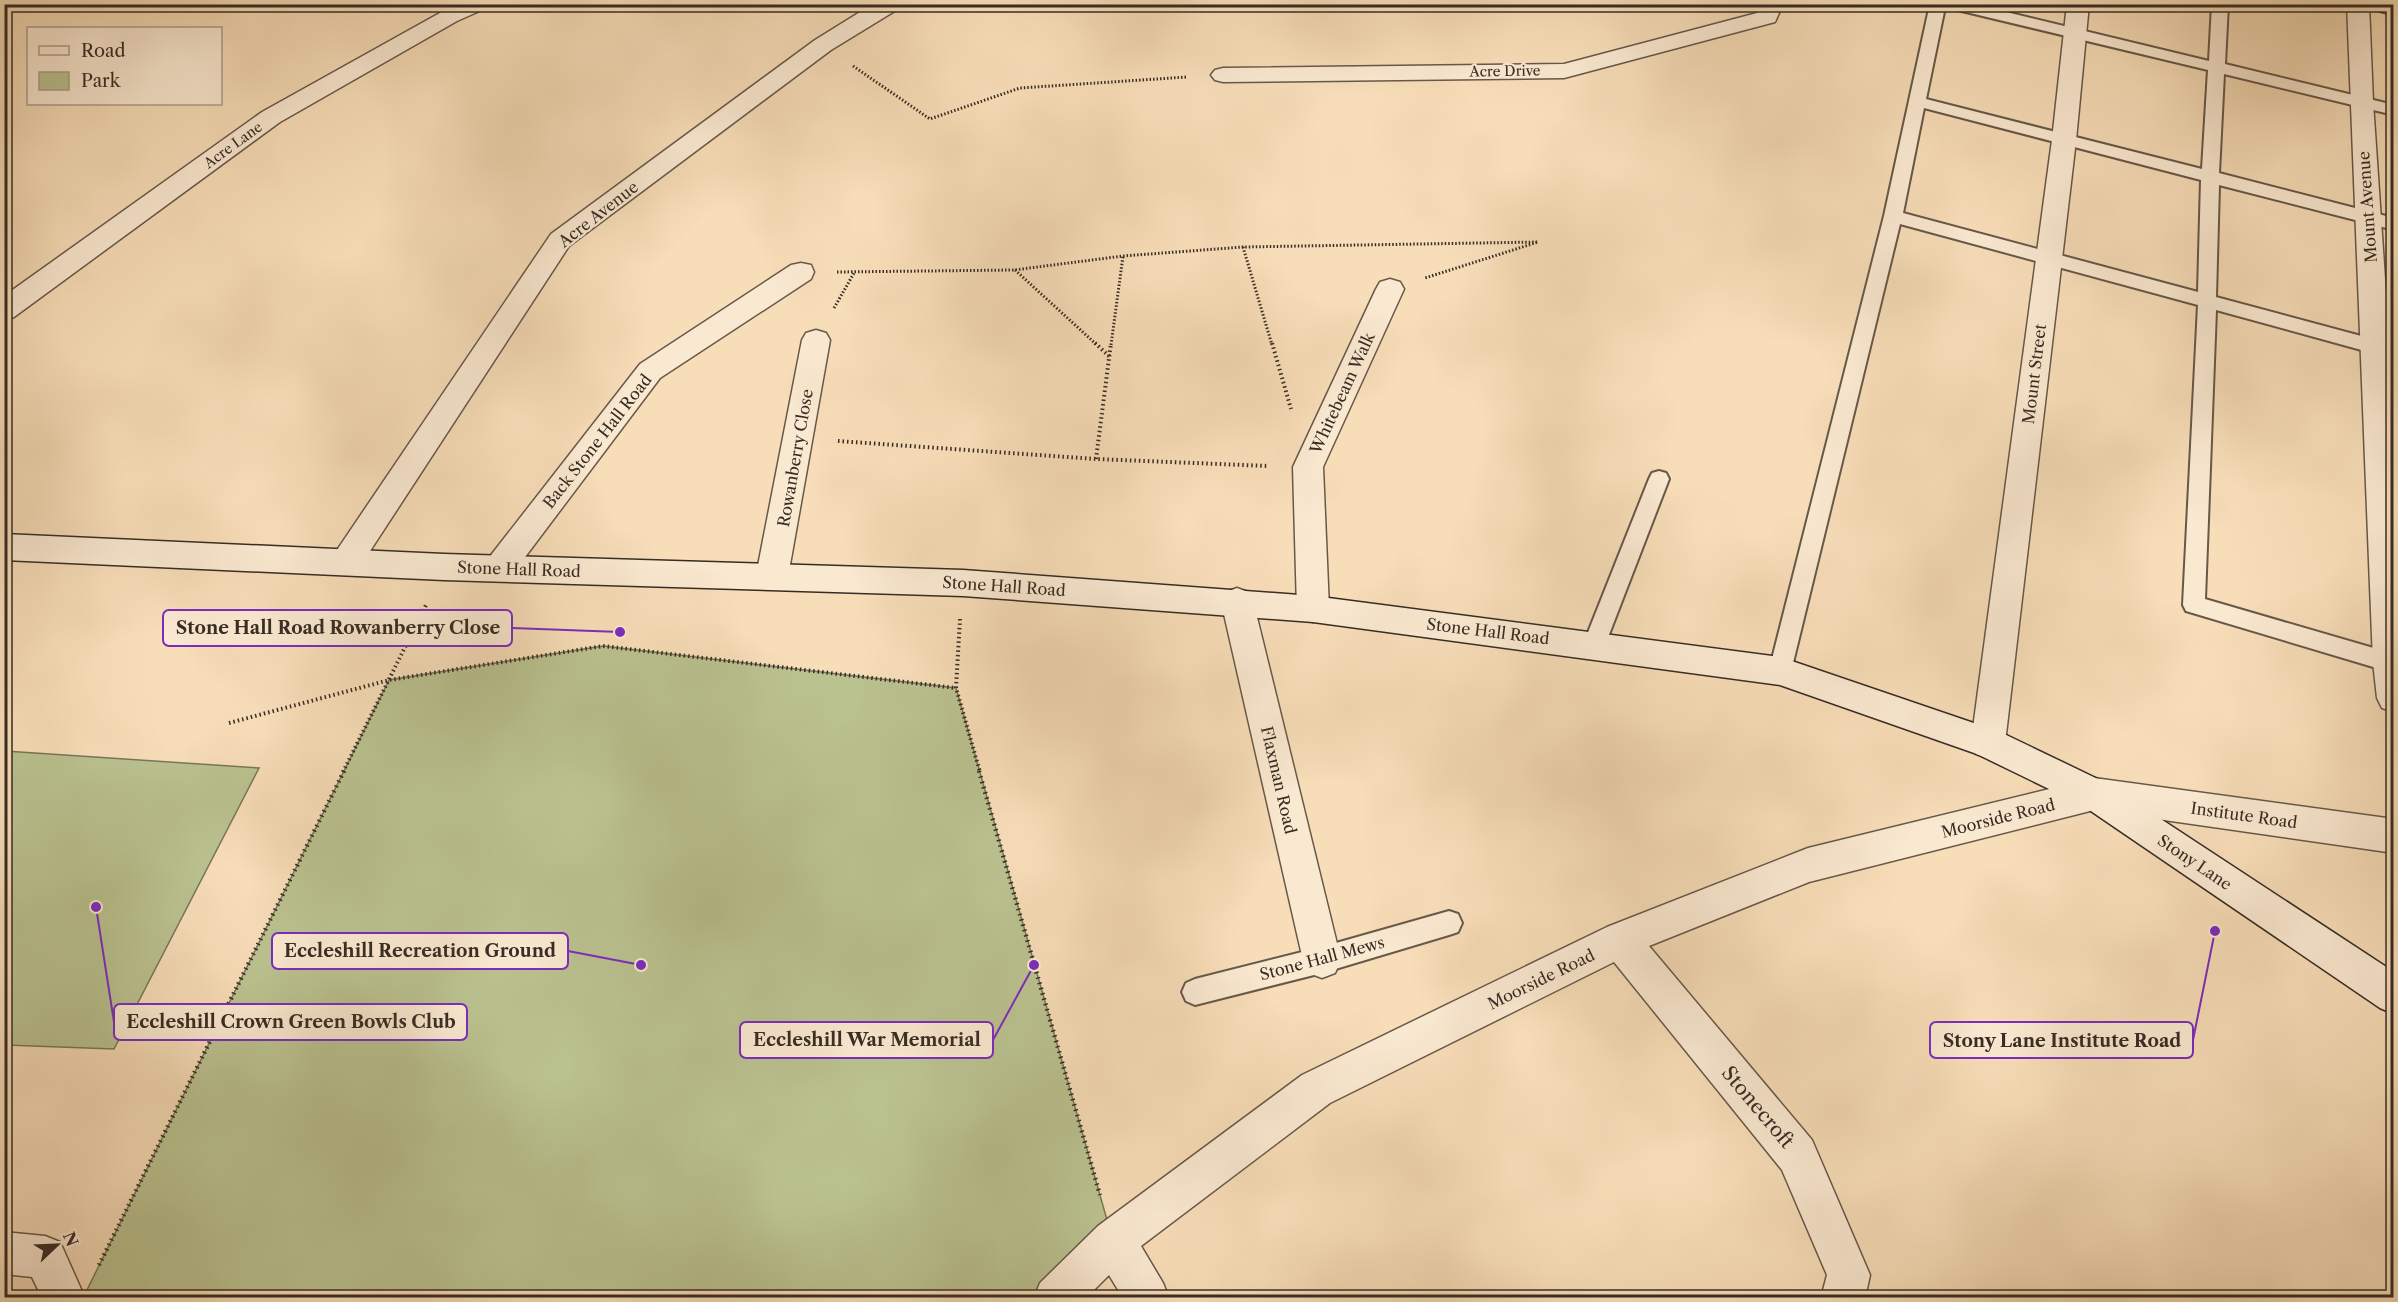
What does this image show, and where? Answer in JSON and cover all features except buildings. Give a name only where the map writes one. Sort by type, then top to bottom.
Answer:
[{"type":"street","name":"Acre Lane","points":[[4,310],[271,117],[449,16],[476,4]]},
{"type":"street","name":"Acre Avenue","points":[[346,562],[560,240],[823,45],[890,4]]},
{"type":"street","name":"Acre Drive","points":[[1223,75],[1564,71],[1767,17],[1772,4]]},
{"type":"street","name":"Mount Street","points":[[1988,743],[2064,140],[2078,4]]},
{"type":"street","name":"Mount Avenue","points":[[2358,4],[2361,102],[2380,221],[2376,347],[2387,438],[2390,662],[2394,698]]},
{"type":"street","name":"Back Stone Hall Road","points":[[499,568],[650,371],[801,272]]},
{"type":"street","name":"Whitebeam Walk","points":[[1313,609],[1308,467],[1390,289]]},
{"type":"street","name":"Rowanberry Close","points":[[772,576],[816,340]]},
{"type":"street","name":"Stone Hall Road","points":[[4,547],[444,567],[963,583],[1237,601],[1594,645],[1780,672],[1988,743]]},
{"type":"street","name":"Flaxman Road","points":[[1237,601],[1322,960]]},
{"type":"street","name":"Stony Lane","points":[[1988,743],[2094,794],[2394,995]]},
{"type":"street","name":"Moorside Road","points":[[1055,1298],[1113,1241],[1316,1089],[1620,940],[1808,865],[2094,794]]},
{"type":"street","name":"Institute Road","points":[[2094,794],[2394,836]]},
{"type":"street","name":"Stonecroft","points":[[1620,940],[1797,1155],[1849,1275],[1842,1298]]},
{"type":"street","points":[[1113,1241],[1148,1298]]},
{"type":"street","points":[[4,1253],[45,1257],[79,1287]]},
{"type":"lane","points":[[1780,672],[1893,216],[1938,4]]},
{"type":"lane","points":[[1951,4],[2217,70],[2394,110]]},
{"type":"lane","points":[[2220,4],[2210,176],[2194,605],[2390,662]]},
{"type":"lane","points":[[2371,4],[2394,10]]},
{"type":"lane","points":[[1919,102],[2380,221]]},
{"type":"lane","points":[[1893,216],[2376,347]]},
{"type":"lane","points":[[1594,645],[1659,479]]},
{"type":"lane","name":"Stone Hall Mews","points":[[1195,992],[1322,960],[1449,922]]},
{"type":"path","points":[[823,45],[930,119],[1020,88],[1223,75]]},
{"type":"path","points":[[801,272],[1014,270],[1124,256],[1242,246],[1538,242],[1390,289]]},
{"type":"path","points":[[799,438],[1096,459],[1308,467],[1242,246]]},
{"type":"path","points":[[1096,459],[1124,256]]},
{"type":"path","points":[[1014,270],[1110,357]]},
{"type":"path","points":[[816,340],[854,272]]},
{"type":"path","points":[[79,1287],[389,680],[444,567]]},
{"type":"path","points":[[963,583],[956,688],[1113,1241]]},
{"type":"path","points":[[229,723],[389,680],[603,646],[956,688]]},
{"type":"green space","points":[[603,646],[956,688],[1113,1241],[1055,1297],[83,1298],[389,680]]},
{"type":"green space","points":[[5,751],[259,768],[114,1049],[5,1045]]},
{"type":"place","name":"Stone Hall Road Rowanberry Close","points":[[620,632]]},
{"type":"place","name":"Eccleshill Crown Green Bowls Club","points":[[96,907]]},
{"type":"place","name":"Stony Lane Institute Road","points":[[2215,931]]},
{"type":"place","name":"Eccleshill Recreation Ground","points":[[641,965]]},
{"type":"place","name":"Eccleshill War Memorial","points":[[1034,965]]}]
